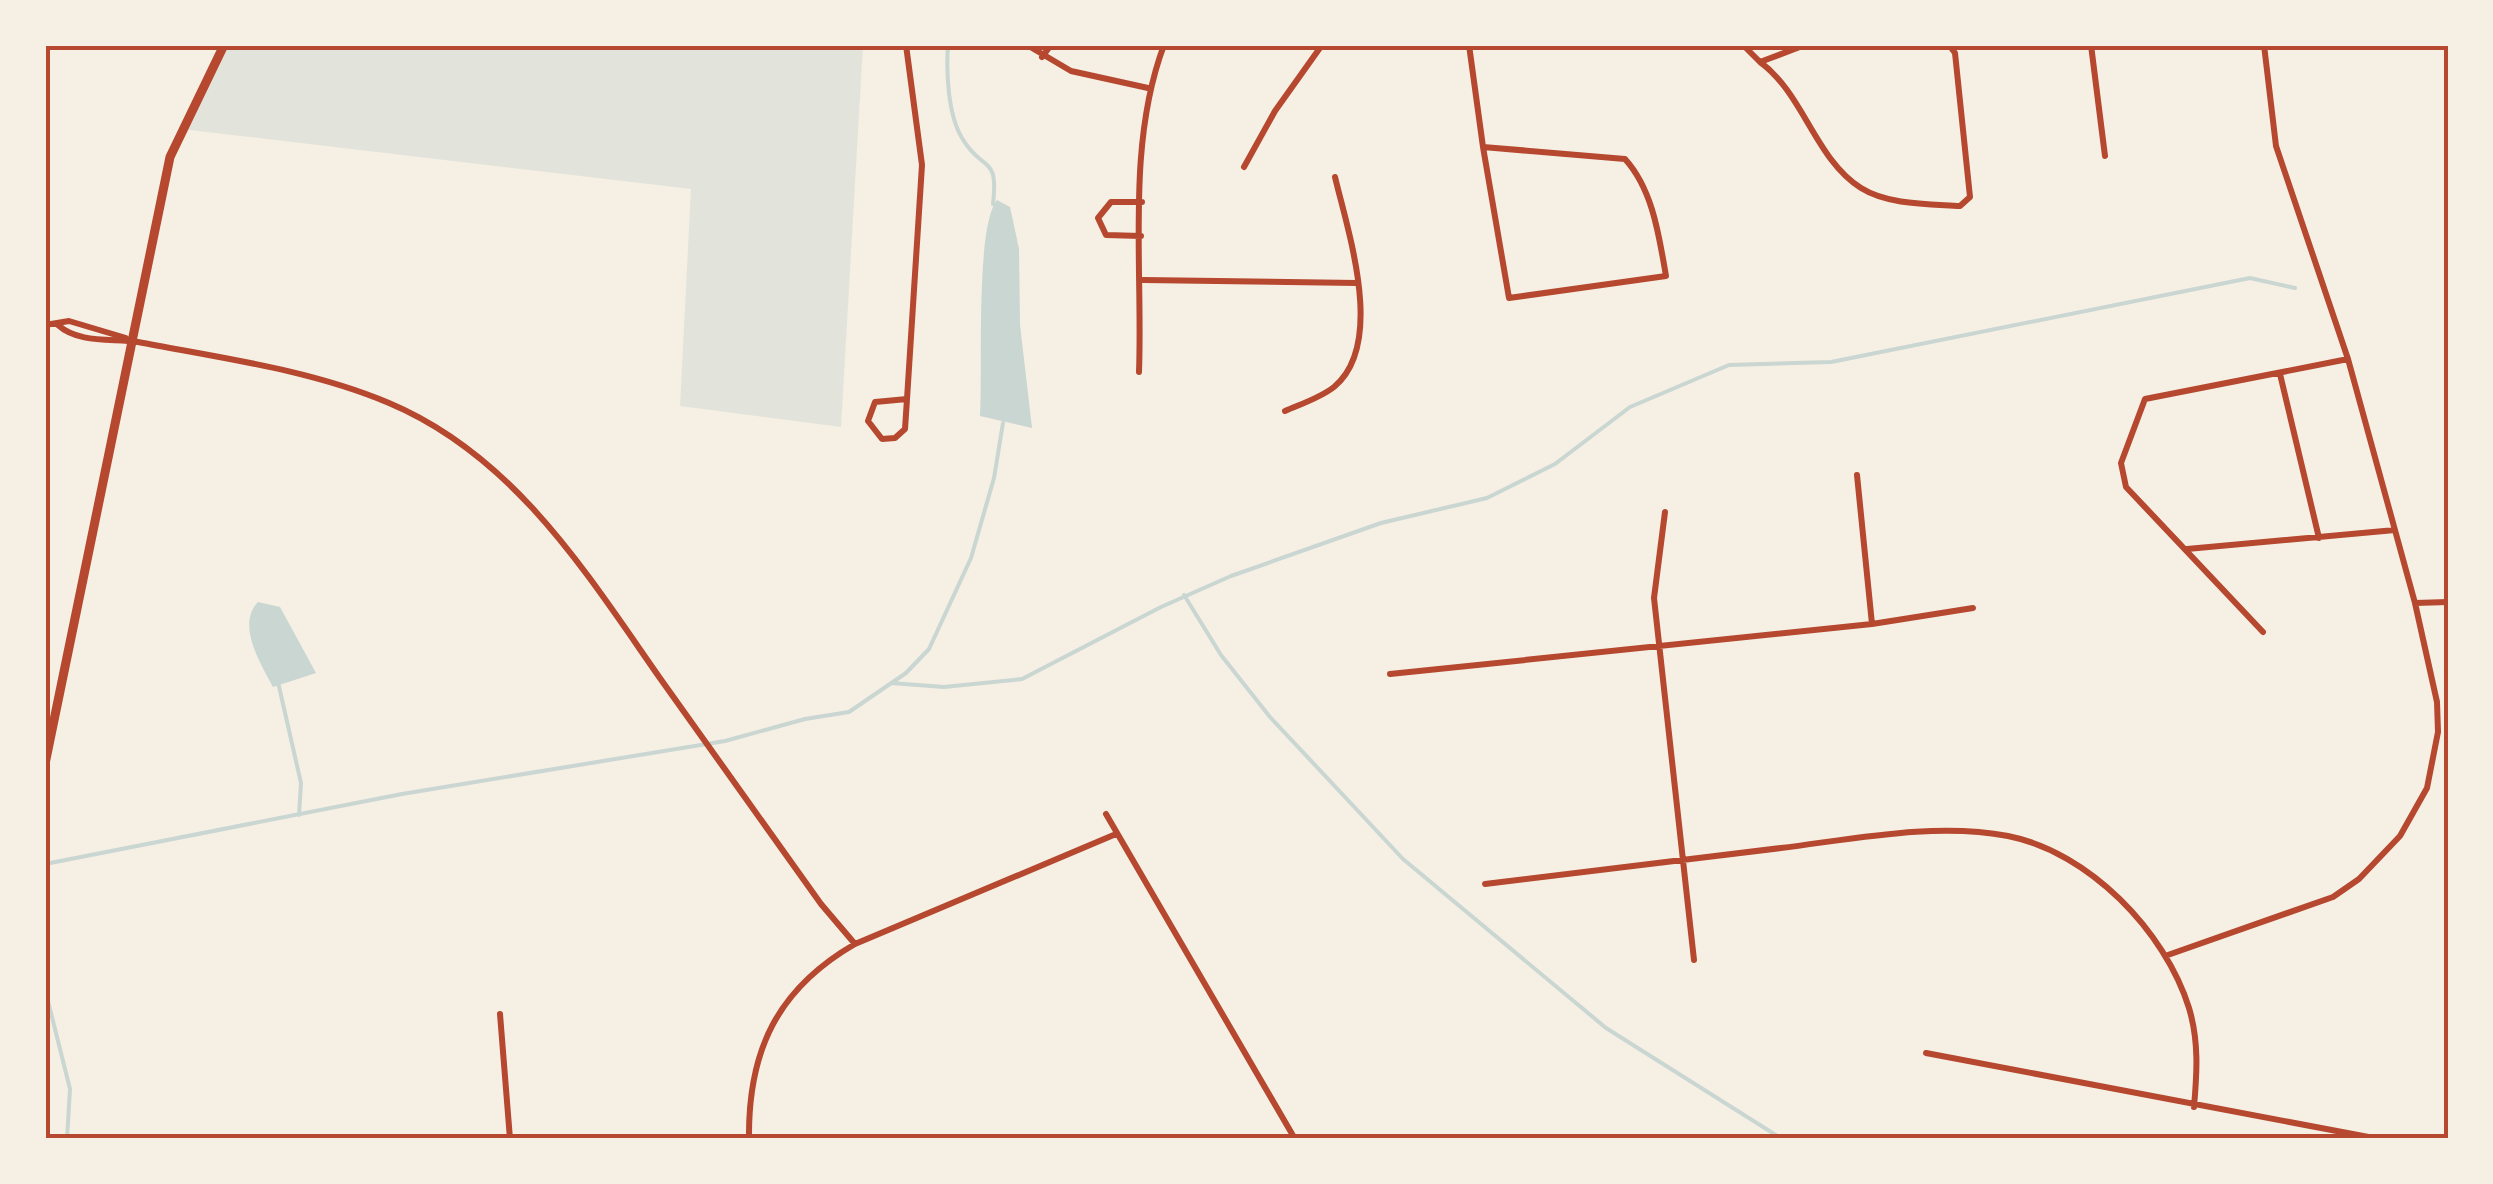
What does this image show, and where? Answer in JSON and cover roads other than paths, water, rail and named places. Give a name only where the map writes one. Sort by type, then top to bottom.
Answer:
[{"type":"street","points":[[45,764],[170,158],[224,45]]},
{"type":"street","points":[[906,45],[922,166],[908,399],[905,429],[895,438],[882,439],[868,421],[875,402],[908,399]]},
{"type":"street","points":[[1027,45],[1070,71],[1148,88]]},
{"type":"street","points":[[1042,57],[1051,45]]},
{"type":"street","points":[[1139,372],[1148,88],[1164,45]]},
{"type":"street","points":[[1244,167],[1268,121],[1322,45]]},
{"type":"street","points":[[1469,45],[1483,147],[1509,298],[1666,276],[1656,220],[1634,170],[1625,160],[1483,147]]},
{"type":"street","points":[[1743,45],[1779,76],[1841,168],[1861,188],[1893,198],[1960,206],[1970,197],[1955,53],[1949,45]]},
{"type":"street","points":[[1760,62],[1806,45]]},
{"type":"street","points":[[2092,45],[2105,156]]},
{"type":"street","points":[[2165,956],[2332,897],[2359,879],[2400,836],[2427,788],[2438,732],[2437,702],[2416,603],[2348,358],[2276,146],[2264,45]]},
{"type":"street","points":[[1284,411],[1334,387],[1352,364],[1360,337],[1357,283],[1335,177]]},
{"type":"street","points":[[1141,236],[1106,236],[1098,218],[1110,202],[1142,202]]},
{"type":"street","points":[[1142,280],[1357,283]]},
{"type":"street","points":[[45,325],[58,325],[67,333],[131,341],[316,378],[390,403],[456,440],[518,488],[573,556],[821,904],[855,944]]},
{"type":"street","points":[[2262,632],[2126,487],[2120,463],[2145,399],[2348,358]]},
{"type":"street","points":[[2280,374],[2319,538]]},
{"type":"street","points":[[1857,475],[1872,624]]},
{"type":"street","points":[[1665,512],[1654,598],[1686,860],[1694,960]]},
{"type":"street","points":[[2187,549],[2395,530]]},
{"type":"street","points":[[2416,603],[2448,602]]},
{"type":"street","points":[[1390,674],[1872,624],[1973,608]]},
{"type":"street","points":[[1106,814],[1295,1139]]},
{"type":"street","points":[[750,1139],[749,1100],[764,1040],[799,986],[820,964],[855,944],[1116,834]]},
{"type":"street","points":[[1485,884],[1913,834],[2009,836],[2045,848],[2087,872],[2126,907],[2165,956],[2193,1027],[2198,1064],[2194,1106]]},
{"type":"street","points":[[500,1014],[510,1139]]},
{"type":"street","points":[[1926,1052],[2379,1139]]},
{"type":"waterway","points":[[948,45],[948,80],[957,129],[969,149],[991,170],[993,204]]},
{"type":"waterway","points":[[891,683],[944,687],[1022,679],[1161,607],[1231,576],[1381,523],[1487,498],[1555,464],[1630,407],[1729,365],[1831,362],[2250,278],[2295,288]]},
{"type":"waterway","points":[[45,864],[402,794],[725,741],[805,719],[849,712],[906,673],[929,649],[971,558],[994,478],[1003,423]]},
{"type":"waterway","points":[[1184,595],[1221,655],[1270,717],[1403,859],[1606,1028],[1782,1139]]},
{"type":"waterway","points":[[278,682],[301,783],[299,815]]},
{"type":"waterway","points":[[45,989],[70,1089],[67,1139]]}]
